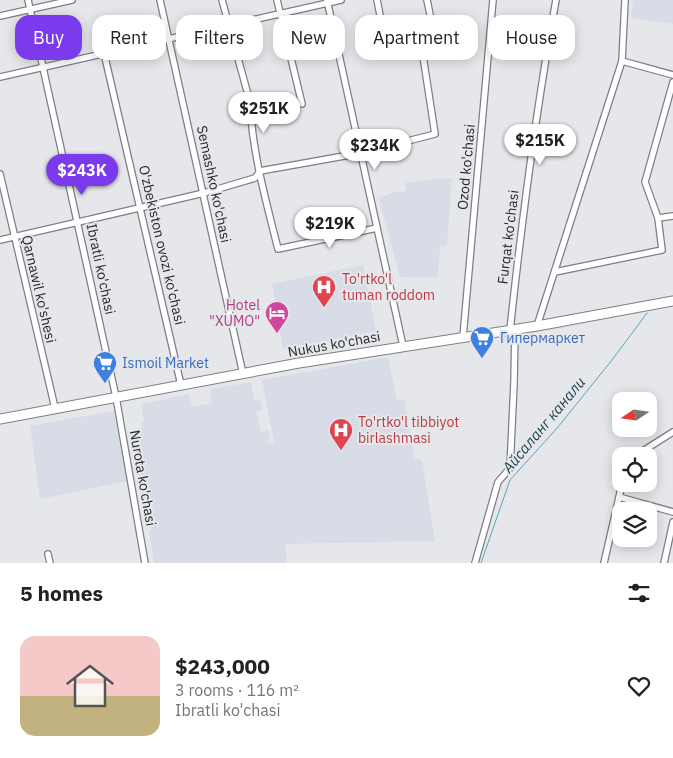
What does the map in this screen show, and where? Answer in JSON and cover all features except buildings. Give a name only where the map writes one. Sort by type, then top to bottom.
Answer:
[{"type":"main road","name":"Nukus ko'chasi","points":[[0,419],[243,374],[403,346],[537,326],[673,301]]},
{"type":"street","name":"Ibratli ko'chasi","points":[[28,0],[116,397]]},
{"type":"street","points":[[0,16],[72,0]]},
{"type":"street","name":"Semashko ko'chasi","points":[[160,0],[243,374]]},
{"type":"street","points":[[222,0],[226,15]]},
{"type":"street","points":[[277,0],[302,104]]},
{"type":"street","points":[[263,18],[341,0]]},
{"type":"street","points":[[377,0],[380,15]]},
{"type":"street","points":[[260,171],[361,153],[435,134],[423,56],[438,53],[427,0]]},
{"type":"street","name":"Ozod ko'chasi","points":[[463,337],[493,0]]},
{"type":"street","name":"Furqat ko'chasi","points":[[475,563],[498,482],[510,468],[514,383],[512,330],[522,213],[543,71],[556,0]]},
{"type":"street","points":[[537,326],[622,61],[625,0]]},
{"type":"street","points":[[327,2],[403,346]]},
{"type":"street","points":[[166,40],[176,37]]},
{"type":"street","points":[[0,77],[92,56]]},
{"type":"street","name":"O'zbekiston ovozi ko'chasi","points":[[106,60],[181,385]]},
{"type":"street","points":[[238,60],[250,102],[260,171],[278,249],[378,228]]},
{"type":"street","points":[[622,61],[673,75]]},
{"type":"street","points":[[555,272],[662,250],[658,218],[645,182],[673,82]]},
{"type":"street","points":[[0,240],[204,193],[256,178],[260,171]]},
{"type":"street","name":"Qarnawil ko'shesi","points":[[0,174],[55,408]]},
{"type":"street","points":[[658,218],[673,216]]},
{"type":"street","name":"Nurota ko'chasi","points":[[116,397],[145,563]]},
{"type":"street","points":[[649,447],[673,432]]},
{"type":"street","points":[[604,563],[620,492]]},
{"type":"street","points":[[619,498],[673,512]]},
{"type":"street","points":[[664,563],[673,522]]},
{"type":"street","points":[[48,554],[50,563]]},
{"type":"shaded area","points":[[633,0],[673,0],[673,24],[631,18]]},
{"type":"shaded area","points":[[441,178],[452,179],[447,245],[440,247],[438,278],[400,277],[379,198],[395,192],[406,191],[405,183]]},
{"type":"shaded area","name":"To'rtko'l tuman roddom","points":[[363,265],[376,331],[283,349],[272,284]]},
{"type":"shaded area","points":[[388,357],[397,400],[404,399],[414,458],[422,460],[435,541],[285,544],[287,563],[154,563],[149,531],[151,531],[150,517],[145,517],[130,431],[142,429],[141,422],[144,421],[141,404],[189,394],[192,407],[212,403],[210,389],[251,382],[254,401],[260,400],[262,410],[256,411],[261,432],[268,430],[270,440],[267,441],[268,444],[274,442],[262,380]]},
{"type":"shaded area","points":[[114,411],[127,481],[40,499],[30,426]]},
{"type":"waterway","name":"Айсаланг канали","points":[[481,563],[510,480],[558,427],[647,313]]},
{"type":"place","name":"To'rtko'l tuman roddom","points":[[324,308]]},
{"type":"place","name":"Hotel \"XUMO\"","points":[[277,334]]},
{"type":"place","name":"Гипермаркет","points":[[482,359]]},
{"type":"place","name":"Ismoil Market","points":[[105,384]]},
{"type":"place","name":"To'rtko'l tibbiyot birlashmasi","points":[[341,451]]}]
